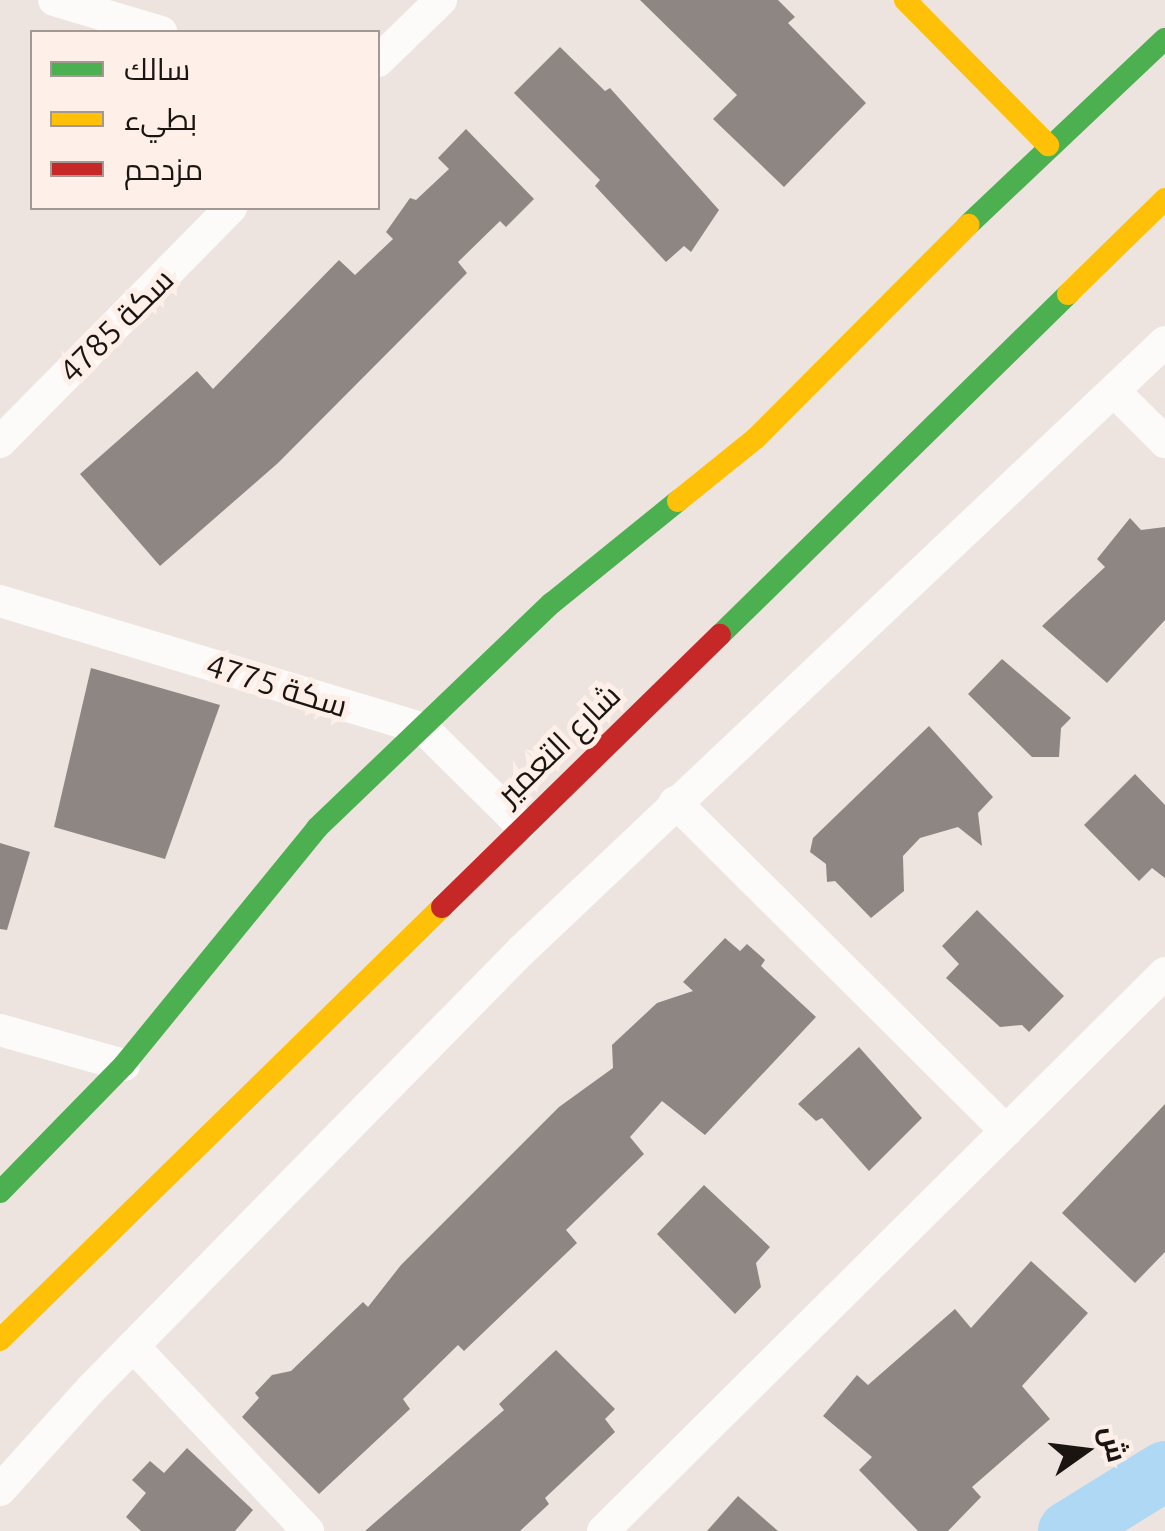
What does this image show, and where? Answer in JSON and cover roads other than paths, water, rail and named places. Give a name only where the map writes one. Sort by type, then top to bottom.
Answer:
[{"type":"street","points":[[54,0],[154,30]]},
{"type":"street","points":[[380,59],[441,0]]},
{"type":"street","points":[[906,0],[1048,145]]},
{"type":"street","points":[[0,1192],[124,1066],[317,828],[552,603],[756,438],[1048,145],[1165,39]]},
{"type":"street","name":"شارع التعمير","points":[[0,1340],[521,825],[1161,205]]},
{"type":"street","name":"سكة 4785","points":[[0,442],[229,210]]},
{"type":"street","points":[[0,1490],[133,1346],[675,802],[1165,342]]},
{"type":"street","points":[[1115,392],[1165,442]]},
{"type":"street","name":"سكة 4775","points":[[0,601],[424,729],[521,825]]},
{"type":"street","points":[[675,802],[1006,1131]]},
{"type":"street","points":[[603,1531],[1165,974]]},
{"type":"street","points":[[0,1030],[124,1066]]},
{"type":"street","points":[[133,1346],[308,1531]]},
{"type":"waterway","points":[[1068,1531],[1165,1471]]}]
